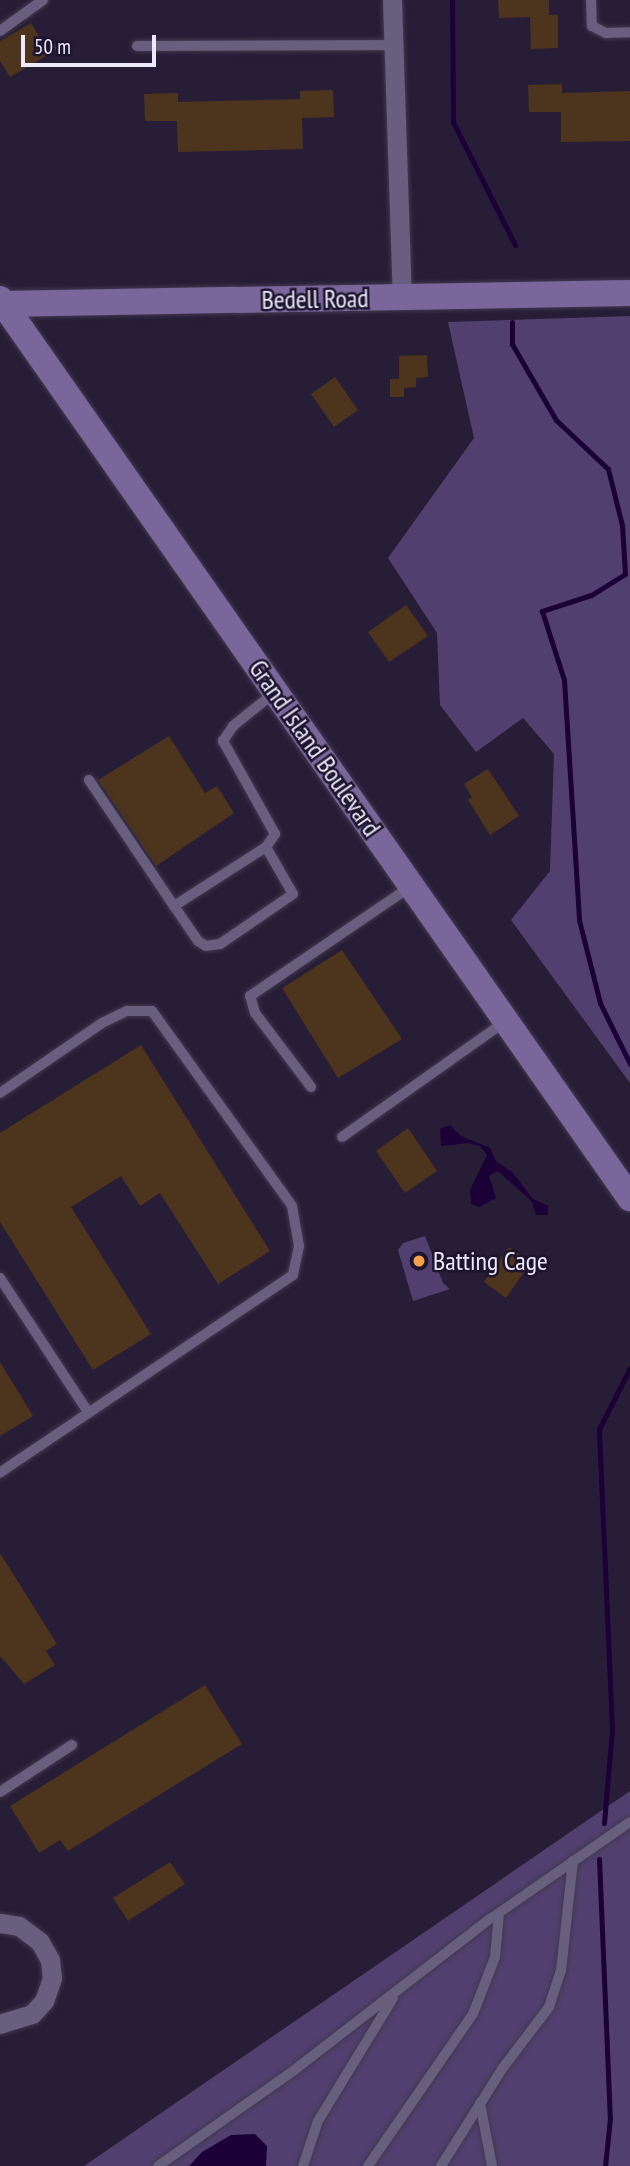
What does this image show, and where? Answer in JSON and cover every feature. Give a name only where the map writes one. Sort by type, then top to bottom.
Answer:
[{"type":"main road","name":"Bedell Road","points":[[1,302],[630,293]]},
{"type":"main road","name":"Grand Island Boulevard","points":[[1,302],[630,1198]]},
{"type":"street","points":[[392,0],[402,297]]},
{"type":"street","points":[[0,1923],[19,1926],[40,1942],[52,1978],[44,2001],[32,2014],[0,2024]]},
{"type":"lane","points":[[0,31],[43,0]]},
{"type":"lane","points":[[592,0],[592,26],[606,33],[630,32]]},
{"type":"lane","points":[[137,46],[394,45]]},
{"type":"lane","points":[[174,906],[267,847],[275,826],[223,741],[233,726],[276,692]]},
{"type":"lane","points":[[89,780],[198,941],[206,946],[220,943],[293,894],[267,847]]},
{"type":"lane","points":[[311,1087],[255,1013],[250,996],[412,886]]},
{"type":"lane","points":[[0,1093],[102,1023],[127,1011],[152,1011],[292,1206],[299,1228],[293,1275],[0,1473]]},
{"type":"lane","points":[[342,1136],[506,1021]]},
{"type":"lane","points":[[0,1278],[88,1412]]},
{"type":"lane","points":[[0,1792],[72,1745]]},
{"type":"lane","points":[[158,2166],[499,1913],[630,1822]]},
{"type":"lane","points":[[441,2166],[480,2103],[550,2007],[561,1972],[573,1861]]},
{"type":"lane","points":[[368,2166],[473,2014],[495,1957],[499,1913]]},
{"type":"lane","points":[[303,2166],[318,2121],[396,1991]]},
{"type":"lane","points":[[480,2103],[492,2166]]},
{"type":"shaded area","points":[[630,316],[630,1083],[511,920],[550,871],[554,754],[523,718],[476,752],[440,705],[437,633],[388,558],[474,438],[448,322]]},
{"type":"shaded area","points":[[450,1125],[461,1136],[490,1148],[496,1161],[512,1172],[533,1199],[548,1206],[548,1215],[536,1215],[532,1202],[498,1171],[489,1176],[496,1198],[479,1207],[471,1204],[470,1190],[487,1155],[480,1146],[468,1143],[441,1146],[440,1129]]},
{"type":"shaded area","name":"Batting Cage","points":[[425,1236],[443,1283],[450,1289],[413,1301],[398,1250],[403,1243]]},
{"type":"shaded area","points":[[630,1791],[630,2166],[84,2166]]},
{"type":"shaded area","points":[[255,2134],[267,2146],[266,2166],[189,2166],[202,2152],[231,2135]]},
{"type":"building","points":[[498,0],[549,0],[549,15],[558,15],[558,48],[531,49],[530,17],[499,18]]},
{"type":"building","points":[[31,23],[42,41],[50,36],[58,49],[10,77],[0,61],[0,41]]},
{"type":"building","points":[[562,84],[562,93],[630,91],[630,141],[561,142],[561,112],[529,112],[528,85]]},
{"type":"building","points":[[333,90],[334,117],[302,118],[303,149],[178,152],[177,121],[145,121],[144,94],[178,93],[178,102],[300,99],[300,91]]},
{"type":"building","points":[[427,355],[428,377],[416,378],[416,387],[404,388],[404,397],[390,397],[390,379],[399,379],[399,356]]},
{"type":"building","points":[[335,377],[358,410],[334,427],[311,394]]},
{"type":"building","points":[[406,605],[428,636],[389,662],[368,632]]},
{"type":"building","points":[[169,736],[205,793],[217,786],[234,813],[156,866],[98,780]]},
{"type":"building","points":[[488,769],[519,816],[490,835],[468,800],[472,797],[464,784]]},
{"type":"building","points":[[342,950],[402,1039],[338,1078],[282,988]]},
{"type":"building","points":[[141,1045],[270,1251],[218,1284],[160,1193],[140,1206],[121,1176],[71,1207],[151,1334],[93,1370],[0,1222],[0,1133]]},
{"type":"building","points":[[408,1128],[437,1171],[405,1193],[376,1151]]},
{"type":"building","points":[[509,1247],[531,1262],[506,1298],[484,1282]]},
{"type":"building","points":[[0,1362],[33,1416],[0,1436]]},
{"type":"building","points":[[0,1553],[57,1644],[46,1651],[55,1665],[24,1684],[0,1656]]},
{"type":"building","points":[[205,1685],[242,1744],[68,1851],[60,1840],[39,1853],[10,1806]]},
{"type":"building","points":[[170,1862],[185,1884],[128,1921],[113,1898]]},
{"type":"waterway","points":[[452,0],[453,122],[515,245]]},
{"type":"waterway","points":[[512,322],[512,344],[556,420],[608,469],[622,525],[625,574],[591,595],[542,611],[564,680],[579,920],[600,1003],[630,1064]]},
{"type":"waterway","points":[[604,1823],[612,1729],[599,1429],[630,1368]]},
{"type":"waterway","points":[[599,1859],[610,2118],[605,2166]]},
{"type":"place","name":"Batting Cage","points":[[419,1261]]}]
